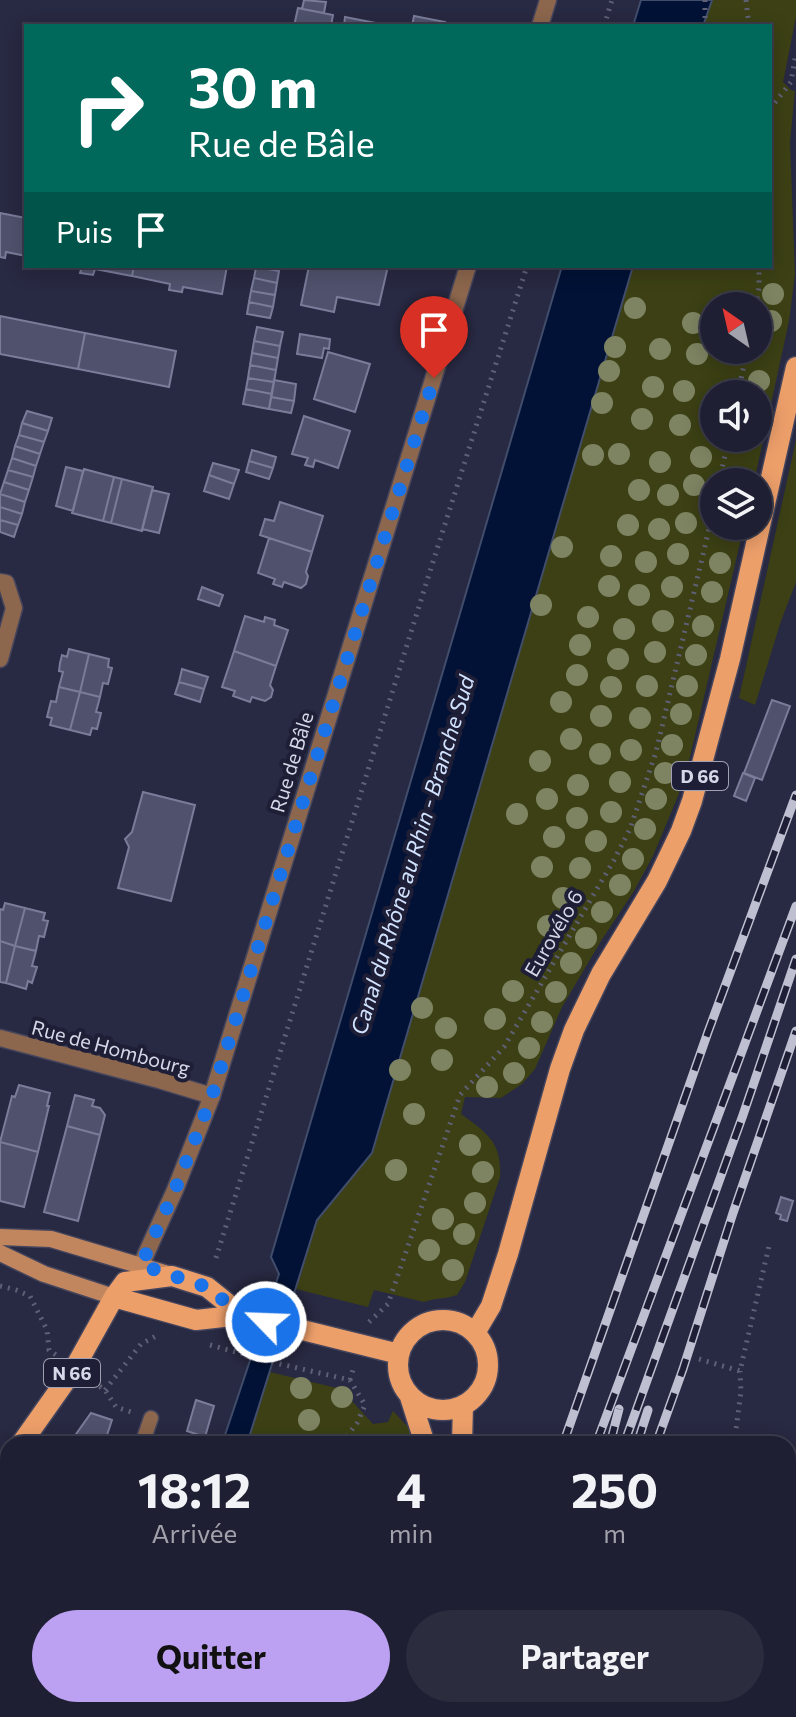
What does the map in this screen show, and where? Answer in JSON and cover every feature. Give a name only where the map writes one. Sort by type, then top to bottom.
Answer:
[{"type":"main road","name":"D 66","points":[[475,1333],[491,1306],[508,1254],[560,1069],[574,1030],[601,974],[663,870],[692,801],[730,659],[796,367]]},
{"type":"main road","points":[[0,1237],[51,1239],[141,1265],[207,1287],[242,1315]]},
{"type":"main road","points":[[0,1253],[44,1274],[196,1320],[242,1315],[399,1354]]},
{"type":"main road","points":[[114,1297],[125,1282],[172,1276]]},
{"type":"main road","name":"N 66","points":[[27,1436],[74,1369],[114,1297]]},
{"type":"main road","points":[[410,1397],[435,1409],[463,1405],[474,1397],[483,1386],[487,1372],[487,1358],[475,1333],[450,1320],[436,1321],[422,1325],[411,1333],[403,1345],[398,1372],[422,1436]]},
{"type":"main road","points":[[462,1436],[463,1405]]},
{"type":"street","points":[[541,24],[548,0]]},
{"type":"street","name":"Rue de Bâle","points":[[141,1265],[212,1096],[467,268]]},
{"type":"street","points":[[0,659],[14,608],[3,582]]},
{"type":"street","name":"Rue de Hombourg","points":[[0,1038],[212,1096]]},
{"type":"lane","points":[[145,1436],[151,1418]]},
{"type":"path","points":[[605,24],[612,0]]},
{"type":"path","points":[[705,0],[705,19]]},
{"type":"path","points":[[746,0],[749,24]]},
{"type":"path","points":[[772,106],[791,82],[796,53]]},
{"type":"path","points":[[216,1258],[526,268]]},
{"type":"path","points":[[758,292],[759,268]]},
{"type":"path","name":"Eurovélo 6","points":[[361,1345],[369,1322],[388,1304],[460,1095],[504,1047],[630,829],[656,752],[706,540]]},
{"type":"path","points":[[735,1436],[741,1392],[740,1371],[769,1246]]},
{"type":"path","points":[[0,1286],[30,1296],[47,1330],[49,1350],[74,1369]]},
{"type":"path","points":[[151,1418],[116,1407],[105,1390],[141,1344],[159,1334]]},
{"type":"path","points":[[233,1351],[350,1380],[365,1405],[347,1436]]},
{"type":"path","points":[[699,1359],[740,1371]]},
{"type":"green space","points":[[712,0],[796,0],[796,17],[783,82],[795,91],[790,142],[795,274],[789,321],[772,399],[772,380],[700,380],[700,452],[761,452],[757,468],[700,468],[700,540],[741,540],[678,796],[653,856],[562,1007],[535,1069],[522,1084],[501,1098],[465,1097],[461,1114],[491,1140],[498,1155],[500,1177],[465,1282],[457,1295],[424,1302],[374,1290],[368,1307],[296,1289],[317,1220],[372,1153],[632,268],[772,268],[772,24],[704,24]]},
{"type":"green space","points":[[796,440],[796,582],[755,705],[739,698]]},
{"type":"green space","points":[[270,1372],[341,1389],[373,1424],[388,1422],[393,1411],[409,1428],[412,1436],[250,1436]]},
{"type":"water","points":[[641,0],[712,0],[704,24],[634,24]]},
{"type":"water","name":"Canal du Rhône au Rhin - Branche Sud","points":[[561,268],[632,268],[372,1153],[317,1220],[250,1436],[225,1436],[279,1274],[271,1257]]},
{"type":"building","points":[[304,0],[326,2],[324,13],[302,9]]},
{"type":"building","points":[[298,8],[333,15],[331,24],[294,24]]},
{"type":"building","points":[[414,16],[445,22],[444,24],[412,24]]},
{"type":"building","points":[[345,17],[381,24],[344,24]]},
{"type":"building","points":[[0,213],[24,218],[24,256],[6,252],[5,258],[0,257]]},
{"type":"building","points":[[82,268],[134,268],[132,276],[95,269],[93,275],[80,273]]},
{"type":"building","points":[[134,268],[227,268],[222,294],[183,287],[182,292],[169,290],[170,284],[132,276]]},
{"type":"building","points":[[256,268],[279,271],[277,283],[254,278]]},
{"type":"building","points":[[309,268],[388,268],[379,305],[337,297],[334,312],[301,305]]},
{"type":"building","points":[[254,278],[277,283],[275,295],[251,291]]},
{"type":"building","points":[[251,291],[275,295],[273,307],[249,302]]},
{"type":"building","points":[[249,302],[273,307],[270,318],[247,314]]},
{"type":"building","points":[[0,316],[85,333],[78,369],[0,354]]},
{"type":"building","points":[[257,327],[283,332],[280,346],[254,341]]},
{"type":"building","points":[[85,333],[176,351],[169,387],[78,369]]},
{"type":"building","points":[[300,334],[330,339],[329,349],[324,348],[322,358],[297,354]]},
{"type":"building","points":[[254,341],[280,346],[278,358],[252,353]]},
{"type":"building","points":[[328,352],[370,364],[355,412],[314,399]]},
{"type":"building","points":[[252,353],[278,358],[276,370],[250,365]]},
{"type":"building","points":[[250,365],[276,370],[274,382],[248,378]]},
{"type":"building","points":[[248,378],[274,382],[272,394],[246,389]]},
{"type":"building","points":[[274,380],[296,384],[294,401],[271,397]]},
{"type":"building","points":[[246,389],[272,394],[269,409],[243,404]]},
{"type":"building","points":[[271,397],[294,401],[291,413],[269,409]]},
{"type":"building","points":[[27,411],[52,418],[48,431],[22,423]]},
{"type":"building","points":[[304,416],[350,431],[338,468],[315,460],[313,467],[305,465],[308,458],[292,454]]},
{"type":"building","points":[[22,423],[48,431],[44,442],[19,435]]},
{"type":"building","points":[[19,435],[44,442],[40,454],[15,446]]},
{"type":"building","points":[[15,446],[40,454],[36,466],[12,458]]},
{"type":"building","points":[[252,450],[276,457],[273,468],[249,461]]},
{"type":"building","points":[[12,458],[36,466],[33,477],[8,470]]},
{"type":"building","points":[[249,461],[273,468],[269,479],[246,472]]},
{"type":"building","points":[[213,463],[239,470],[234,484],[209,475]]},
{"type":"building","points":[[66,467],[83,471],[73,511],[56,506]]},
{"type":"building","points":[[84,469],[114,477],[103,521],[72,513]]},
{"type":"building","points":[[8,470],[33,477],[29,490],[4,482]]},
{"type":"building","points":[[209,475],[234,484],[229,499],[204,491]]},
{"type":"building","points":[[114,477],[122,479],[111,523],[103,521]]},
{"type":"building","points":[[122,479],[153,487],[142,531],[111,523]]},
{"type":"building","points":[[4,482],[29,490],[25,502],[0,494]]},
{"type":"building","points":[[152,490],[169,494],[159,533],[142,529]]},
{"type":"building","points":[[0,494],[25,502],[22,514],[0,507]]},
{"type":"building","points":[[280,502],[323,516],[312,552],[260,535],[265,519],[274,521]]},
{"type":"building","points":[[0,507],[22,514],[18,525],[0,520]]},
{"type":"building","points":[[0,520],[18,525],[14,537],[0,532]]},
{"type":"building","points":[[269,538],[312,552],[306,584],[301,588],[284,582],[282,587],[273,584],[275,579],[258,573]]},
{"type":"building","points":[[202,587],[223,595],[219,606],[198,599]]},
{"type":"building","points":[[245,616],[264,622],[265,617],[275,620],[274,625],[288,630],[276,666],[234,651]]},
{"type":"building","points":[[69,649],[89,654],[80,692],[59,687],[63,672],[59,671],[62,655],[67,657]]},
{"type":"building","points":[[234,651],[276,666],[270,685],[273,690],[271,697],[265,701],[252,697],[250,702],[233,696],[235,691],[222,687]]},
{"type":"building","points":[[89,654],[109,659],[108,667],[112,668],[108,684],[103,683],[100,697],[80,692]]},
{"type":"building","points":[[182,669],[208,677],[204,689],[179,682]]},
{"type":"building","points":[[179,682],[204,689],[200,702],[175,694]]},
{"type":"building","points":[[59,687],[80,692],[70,730],[50,725],[52,718],[47,717],[51,701],[56,702]]},
{"type":"building","points":[[80,692],[100,697],[96,712],[101,713],[97,729],[92,728],[90,735],[70,730]]},
{"type":"building","points":[[772,700],[790,706],[762,780],[744,773]]},
{"type":"building","points":[[743,773],[755,778],[746,801],[734,796]]},
{"type":"building","points":[[143,792],[195,805],[171,901],[118,888],[129,847],[125,839],[132,832]]},
{"type":"building","points":[[5,903],[25,908],[15,946],[0,941],[0,909],[3,910]]},
{"type":"building","points":[[25,908],[45,913],[43,920],[48,921],[44,937],[39,936],[36,951],[15,946]]},
{"type":"building","points":[[0,941],[15,946],[6,983],[0,982]]},
{"type":"building","points":[[15,946],[36,951],[32,966],[37,967],[32,983],[28,981],[26,989],[6,983]]},
{"type":"building","points":[[19,1085],[50,1093],[38,1152],[0,1142],[12,1096],[15,1097]]},
{"type":"building","points":[[75,1095],[94,1100],[92,1106],[100,1108],[105,1115],[100,1135],[67,1126]]},
{"type":"building","points":[[67,1126],[100,1135],[78,1221],[44,1212]]},
{"type":"building","points":[[0,1142],[38,1152],[24,1207],[0,1201]]},
{"type":"building","points":[[781,1197],[793,1201],[787,1221],[780,1219],[781,1215],[776,1213]]},
{"type":"building","points":[[196,1400],[214,1406],[205,1436],[187,1431]]},
{"type":"building","points":[[91,1413],[112,1420],[107,1436],[75,1436]]},
{"type":"railway","points":[[566,1436],[708,1032],[796,795]]},
{"type":"railway","points":[[599,1436],[796,906]]},
{"type":"railway","points":[[627,1436],[796,959]]},
{"type":"railway","points":[[659,1436],[796,1031]]},
{"type":"railway","points":[[612,1436],[619,1409]]},
{"type":"railway","points":[[640,1436],[648,1410]]},
{"type":"route","points":[[266,1322],[242,1315],[207,1287],[141,1265],[212,1096],[434,378]]}]
